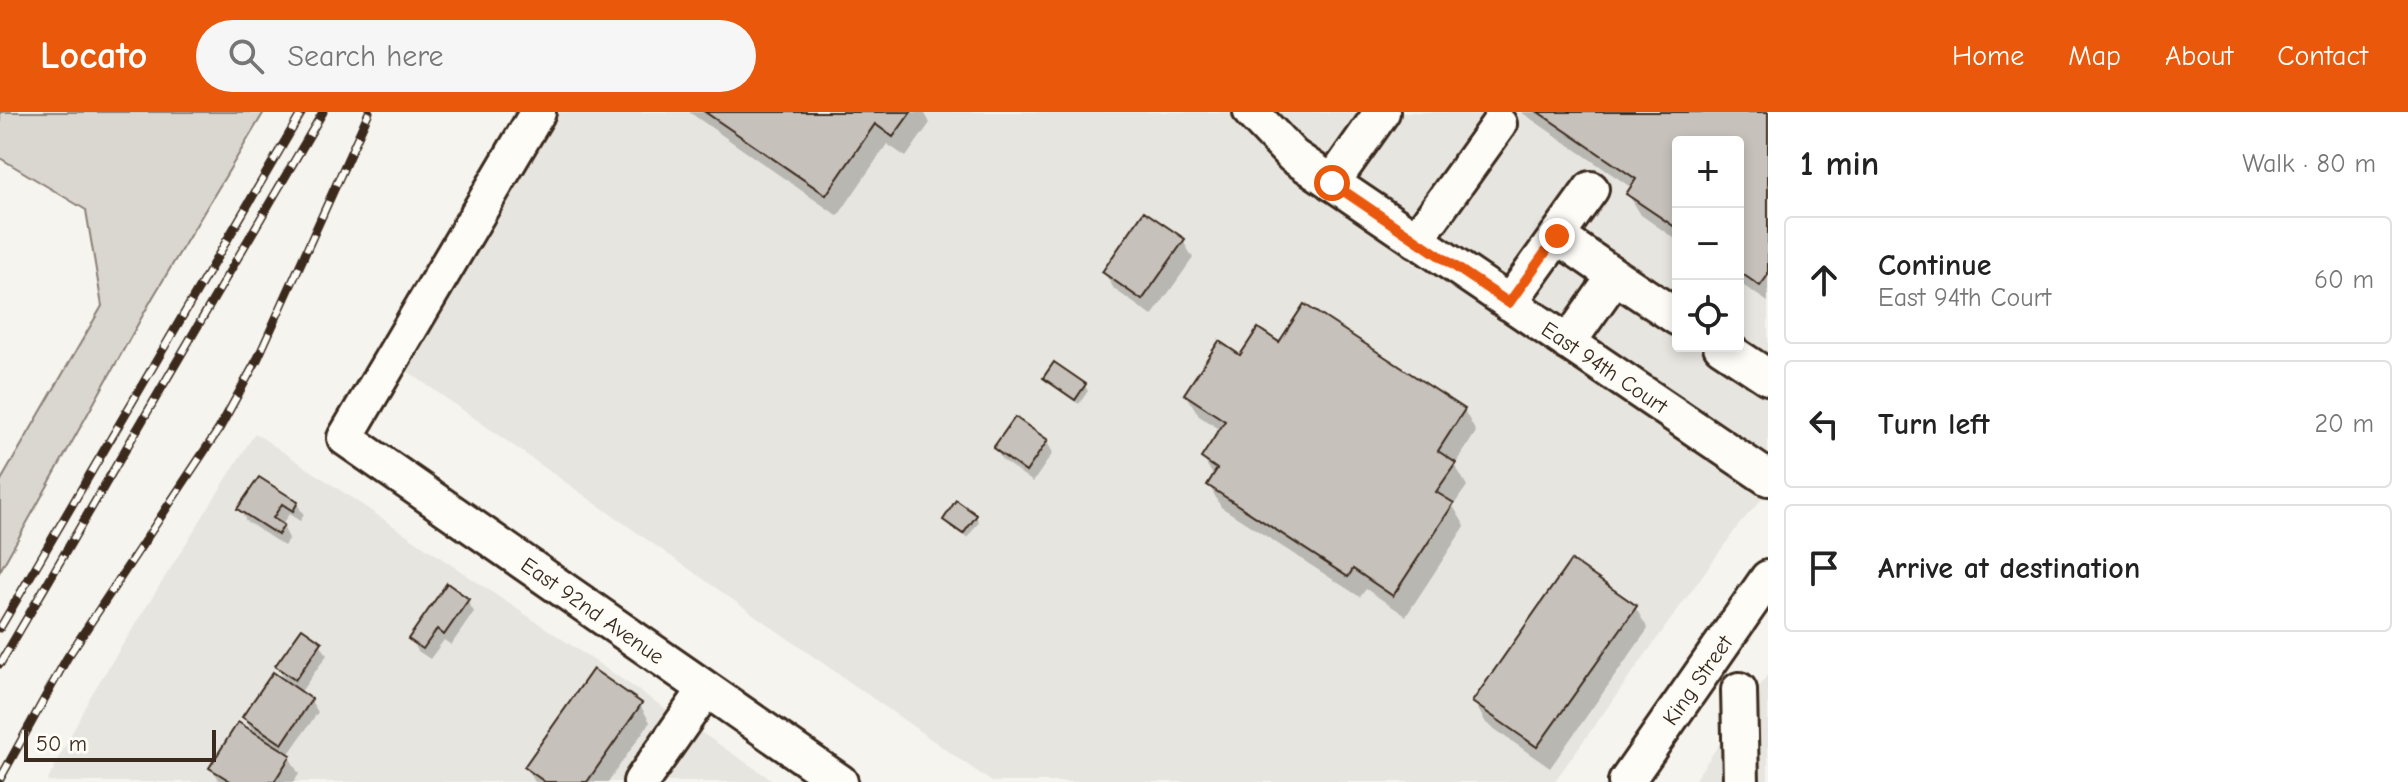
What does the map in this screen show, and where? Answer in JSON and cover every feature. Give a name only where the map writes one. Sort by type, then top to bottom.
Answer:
[{"type":"street","name":"East 92nd Avenue","points":[[538,112],[345,438],[840,782]]},
{"type":"street","name":"East 94th Court","points":[[1251,112],[1293,156],[1768,478]]},
{"type":"street","points":[[1332,183],[1382,112]]},
{"type":"street","points":[[1416,240],[1499,124]]},
{"type":"street","points":[[1509,303],[1591,189]]},
{"type":"street","points":[[1557,236],[1672,314]]},
{"type":"street","points":[[1568,343],[1615,276]]},
{"type":"street","points":[[1730,352],[1768,377]]},
{"type":"street","name":"King Street","points":[[1626,782],[1768,578]]},
{"type":"street","points":[[1706,667],[1768,710]]},
{"type":"street","points":[[641,782],[706,689]]},
{"type":"street","points":[[1739,690],[1741,782]]},
{"type":"shaded area","points":[[0,112],[264,112],[153,297],[0,571],[0,482],[102,306],[86,210],[0,158]]},
{"type":"shaded area","points":[[515,112],[1768,112],[1768,492],[1738,526],[1554,782],[992,782],[383,354]]},
{"type":"shaded area","points":[[255,433],[775,782],[47,782],[90,697]]},
{"type":"shaded area","points":[[1768,674],[1768,782],[1693,782]]},
{"type":"building","points":[[705,112],[911,112],[893,137],[875,124],[826,195]]},
{"type":"building","points":[[1538,112],[1768,112],[1768,275],[1760,286],[1744,275],[1744,136],[1672,136],[1672,225],[1626,194],[1636,179]]},
{"type":"building","points":[[1144,211],[1185,239],[1142,300],[1102,272]]},
{"type":"building","points":[[1304,304],[1465,409],[1438,451],[1456,463],[1436,492],[1454,503],[1393,596],[1353,569],[1348,577],[1207,485],[1217,469],[1201,458],[1225,421],[1184,394],[1219,341],[1240,355],[1258,328],[1279,342]]},
{"type":"building","points":[[1054,362],[1086,384],[1075,400],[1043,378]]},
{"type":"building","points":[[1015,417],[1048,440],[1026,472],[993,448]]},
{"type":"building","points":[[259,477],[298,502],[293,511],[282,504],[273,518],[284,525],[278,535],[237,509]]},
{"type":"building","points":[[956,500],[977,515],[963,534],[943,520]]},
{"type":"building","points":[[1571,560],[1637,606],[1537,747],[1472,702]]},
{"type":"building","points":[[447,583],[469,599],[444,635],[437,629],[423,649],[408,639]]},
{"type":"building","points":[[302,628],[322,642],[295,680],[275,666]]},
{"type":"building","points":[[593,669],[642,703],[587,782],[545,782],[524,767]]},
{"type":"building","points":[[273,672],[312,699],[282,744],[242,717]]},
{"type":"building","points":[[238,722],[291,755],[274,782],[232,782],[209,768]]},
{"type":"railway","points":[[0,628],[302,112]]},
{"type":"railway","points":[[0,664],[323,112]]},
{"type":"railway","points":[[0,779],[67,658],[219,429],[258,358],[369,112]]},
{"type":"route","points":[[1332,183],[1509,303],[1557,236]]}]
